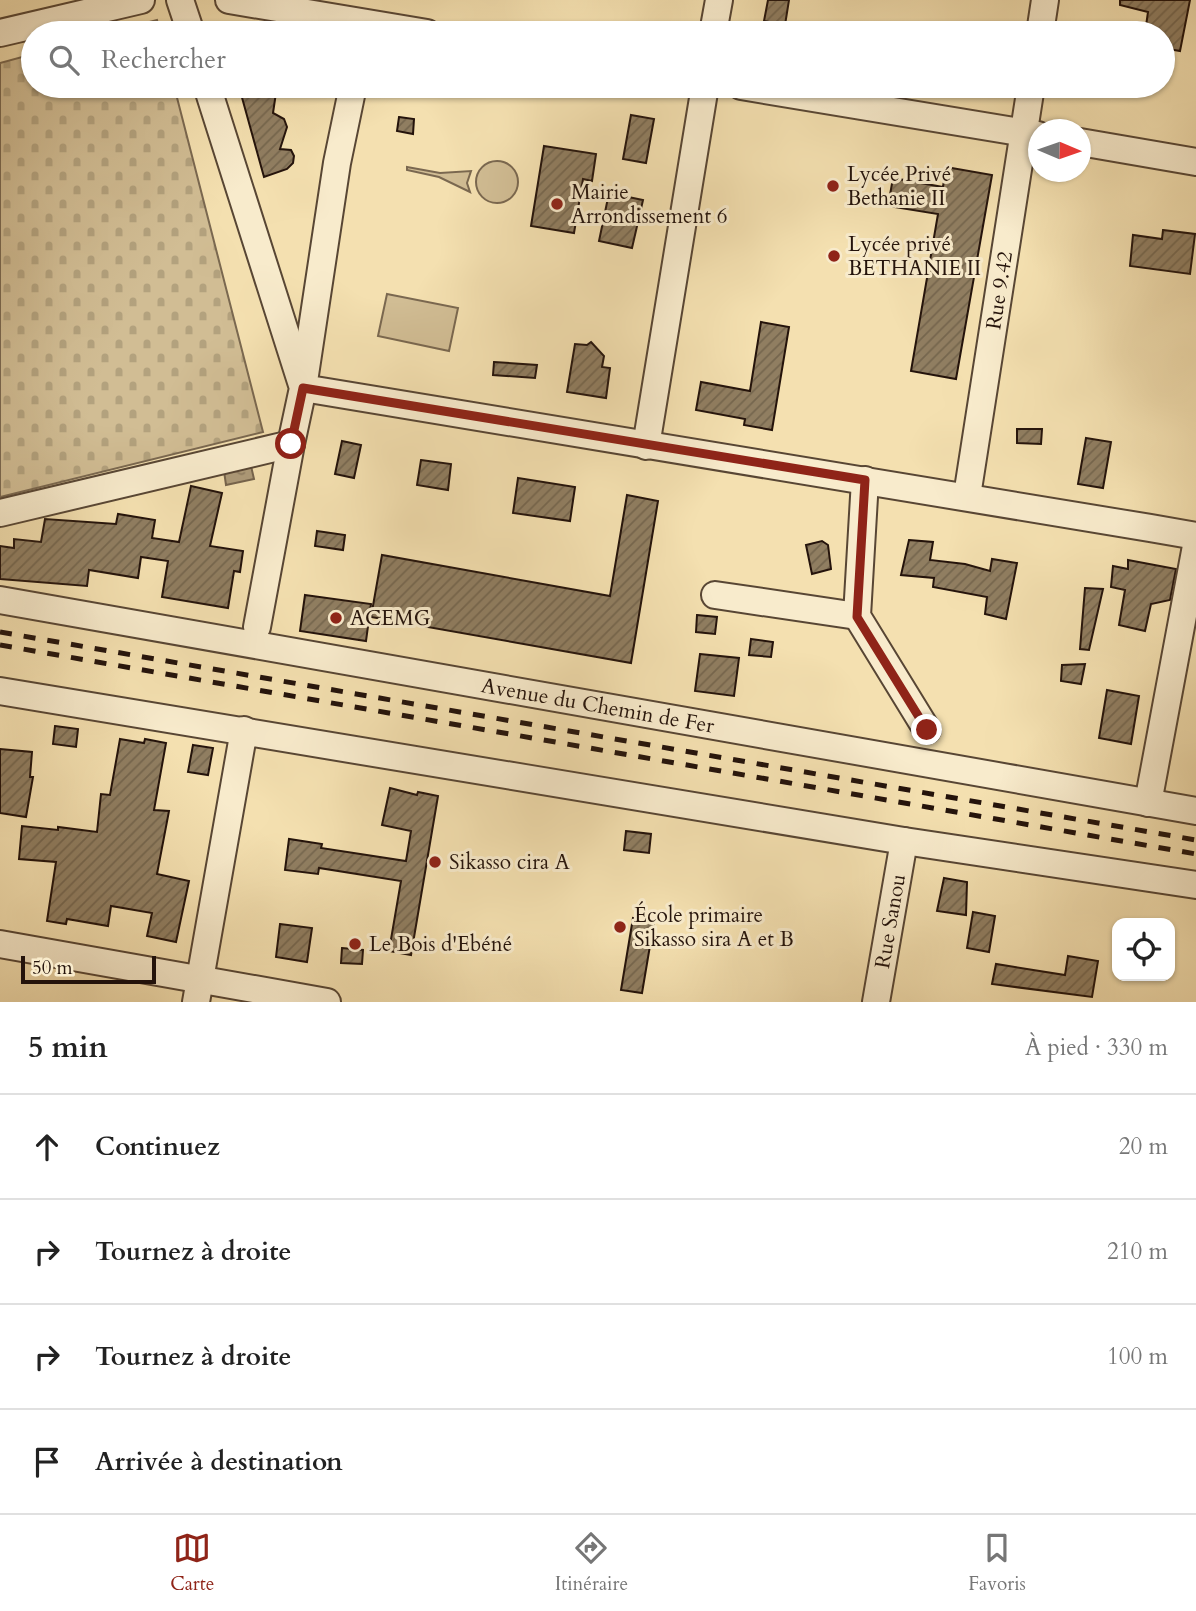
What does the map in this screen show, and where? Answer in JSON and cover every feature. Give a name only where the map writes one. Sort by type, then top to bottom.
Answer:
[{"type":"street","points":[[51,21],[141,0]]},
{"type":"street","points":[[180,0],[187,21]]},
{"type":"street","points":[[229,0],[366,19]]},
{"type":"street","points":[[715,21],[719,0]]},
{"type":"street","points":[[1042,21],[1045,0]]},
{"type":"street","points":[[0,33],[21,28]]},
{"type":"street","points":[[211,98],[303,388]]},
{"type":"street","points":[[257,627],[303,388],[337,163],[351,98]]},
{"type":"street","points":[[646,446],[703,98]]},
{"type":"street","points":[[814,98],[1028,134]]},
{"type":"street","name":"Rue 9.42","points":[[1031,98],[1031,119]]},
{"type":"street","points":[[1091,144],[1196,162]]},
{"type":"street","name":"Rue 9.42","points":[[967,496],[1028,151]]},
{"type":"street","points":[[303,388],[1196,536]]},
{"type":"street","points":[[0,513],[291,444]]},
{"type":"street","points":[[865,480],[857,617],[927,730]]},
{"type":"street","points":[[1148,803],[1196,546]]},
{"type":"street","points":[[715,595],[857,617]]},
{"type":"street","name":"Avenue du Chemin de Fer","points":[[0,600],[1196,811]]},
{"type":"street","points":[[0,691],[904,841],[1196,885]]},
{"type":"street","points":[[198,991],[244,730]]},
{"type":"street","name":"Rue Sanou","points":[[876,1002],[904,841]]},
{"type":"street","points":[[0,944],[198,991],[327,1002]]},
{"type":"green space","points":[[21,57],[21,98],[177,98],[263,432],[0,497],[0,63]]},
{"type":"green space","points":[[497,161],[512,167],[518,182],[512,197],[497,203],[482,197],[476,182],[482,167]]},
{"type":"green space","points":[[407,167],[440,173],[471,171],[467,183],[470,192],[439,177],[407,170]]},
{"type":"green space","points":[[387,294],[458,308],[449,351],[378,336]]},
{"type":"water","points":[[251,466],[254,479],[226,485],[224,471]]},
{"type":"building","points":[[768,0],[789,0],[786,21],[764,21]]},
{"type":"building","points":[[1120,0],[1190,0],[1180,51],[1175,50],[1175,21],[1147,21],[1148,12],[1120,5]]},
{"type":"building","points":[[242,98],[275,98],[273,113],[284,119],[287,127],[280,149],[291,150],[293,163],[287,169],[264,177]]},
{"type":"building","points":[[631,115],[654,119],[646,163],[623,159]]},
{"type":"building","points":[[399,117],[414,119],[413,134],[397,131]]},
{"type":"building","name":"Mairie Arrondissement 6","points":[[544,146],[596,154],[592,181],[583,179],[574,233],[531,226]]},
{"type":"building","points":[[946,167],[992,175],[956,379],[911,371],[938,214],[888,206],[893,178],[943,187]]},
{"type":"building","points":[[609,193],[643,200],[632,248],[599,241]]},
{"type":"building","points":[[1163,230],[1195,234],[1190,274],[1130,266],[1133,235],[1162,239]]},
{"type":"building","points":[[761,322],[789,327],[772,430],[744,425],[745,419],[696,410],[701,382],[750,391]]},
{"type":"building","points":[[591,342],[604,356],[602,367],[610,368],[606,398],[567,392],[575,344],[587,345]]},
{"type":"building","points":[[494,362],[537,365],[535,378],[493,375]]},
{"type":"building","points":[[1017,429],[1042,429],[1041,444],[1017,443]]},
{"type":"building","points":[[1086,438],[1111,442],[1103,488],[1078,484]]},
{"type":"building","points":[[342,441],[361,445],[354,478],[335,474]]},
{"type":"building","points":[[421,460],[451,464],[448,490],[417,485]]},
{"type":"building","points":[[518,478],[575,487],[570,521],[513,513]]},
{"type":"building","points":[[191,486],[222,493],[210,546],[243,551],[240,572],[234,571],[228,608],[162,597],[168,561],[141,557],[138,578],[89,570],[87,586],[0,579],[0,546],[14,548],[14,539],[41,542],[45,519],[116,524],[118,514],[155,520],[152,538],[179,542]]},
{"type":"building","points":[[627,495],[658,501],[631,663],[371,617],[382,555],[610,596]]},
{"type":"building","points":[[317,531],[345,535],[343,550],[315,546]]},
{"type":"building","points":[[909,540],[933,542],[930,560],[965,564],[990,571],[992,559],[1017,563],[1006,619],[985,614],[987,597],[933,587],[934,578],[901,575]]},
{"type":"building","points":[[822,541],[828,545],[831,569],[812,574],[806,545]]},
{"type":"building","points":[[1128,560],[1176,569],[1170,600],[1151,604],[1145,631],[1119,625],[1125,590],[1111,587],[1113,566],[1128,569]]},
{"type":"building","points":[[1085,588],[1103,589],[1089,650],[1080,649]]},
{"type":"building","name":"ACEMG","points":[[305,595],[371,604],[366,641],[300,631]]},
{"type":"building","points":[[697,615],[717,617],[715,634],[696,632]]},
{"type":"building","points":[[751,639],[773,642],[771,657],[749,655]]},
{"type":"building","points":[[700,654],[739,658],[734,696],[695,691]]},
{"type":"building","points":[[1085,664],[1081,684],[1061,681],[1062,665]]},
{"type":"building","points":[[1107,690],[1139,696],[1131,744],[1099,738]]},
{"type":"building","points":[[55,726],[78,729],[76,747],[53,744]]},
{"type":"building","points":[[120,739],[144,743],[145,739],[166,743],[154,810],[169,811],[157,874],[189,881],[176,942],[147,936],[152,913],[111,906],[108,926],[67,919],[66,924],[47,921],[56,862],[19,859],[22,826],[97,832],[101,794],[110,795]]},
{"type":"building","points":[[193,745],[213,748],[208,775],[188,772]]},
{"type":"building","points":[[0,749],[32,752],[30,777],[33,777],[26,817],[0,813]]},
{"type":"building","points":[[390,788],[417,795],[418,792],[438,796],[411,955],[389,951],[401,881],[319,868],[318,874],[285,870],[289,839],[322,844],[321,848],[406,861],[411,831],[382,825]]},
{"type":"building","points":[[626,831],[651,834],[649,853],[624,850]]},
{"type":"building","points":[[944,878],[967,882],[966,915],[937,911]]},
{"type":"building","points":[[973,912],[995,916],[989,952],[967,948]]},
{"type":"building","points":[[633,918],[654,922],[642,993],[621,990]]},
{"type":"building","points":[[280,924],[312,928],[307,962],[276,957]]},
{"type":"building","points":[[342,948],[363,950],[362,964],[341,963]]},
{"type":"building","points":[[1068,956],[1098,961],[1092,997],[992,984],[996,964],[1065,975]]},
{"type":"railway","points":[[0,632],[1196,840]]},
{"type":"railway","points":[[0,645],[1196,854]]},
{"type":"place","name":"Lycée Privé Bethanie II","points":[[833,186]]},
{"type":"place","name":"Mairie Arrondissement 6","points":[[557,204]]},
{"type":"place","name":"Lycée privé BETHANIE II","points":[[834,256]]},
{"type":"place","name":"ACEMG","points":[[336,618]]},
{"type":"place","name":"Sikasso cira A","points":[[435,862]]},
{"type":"place","name":"École primaire Sikasso sira A et B","points":[[620,927]]},
{"type":"place","name":"Le Bois d'Ebéné","points":[[355,944]]},
{"type":"route","points":[[291,444],[303,388],[865,480],[857,617],[927,730]]}]
